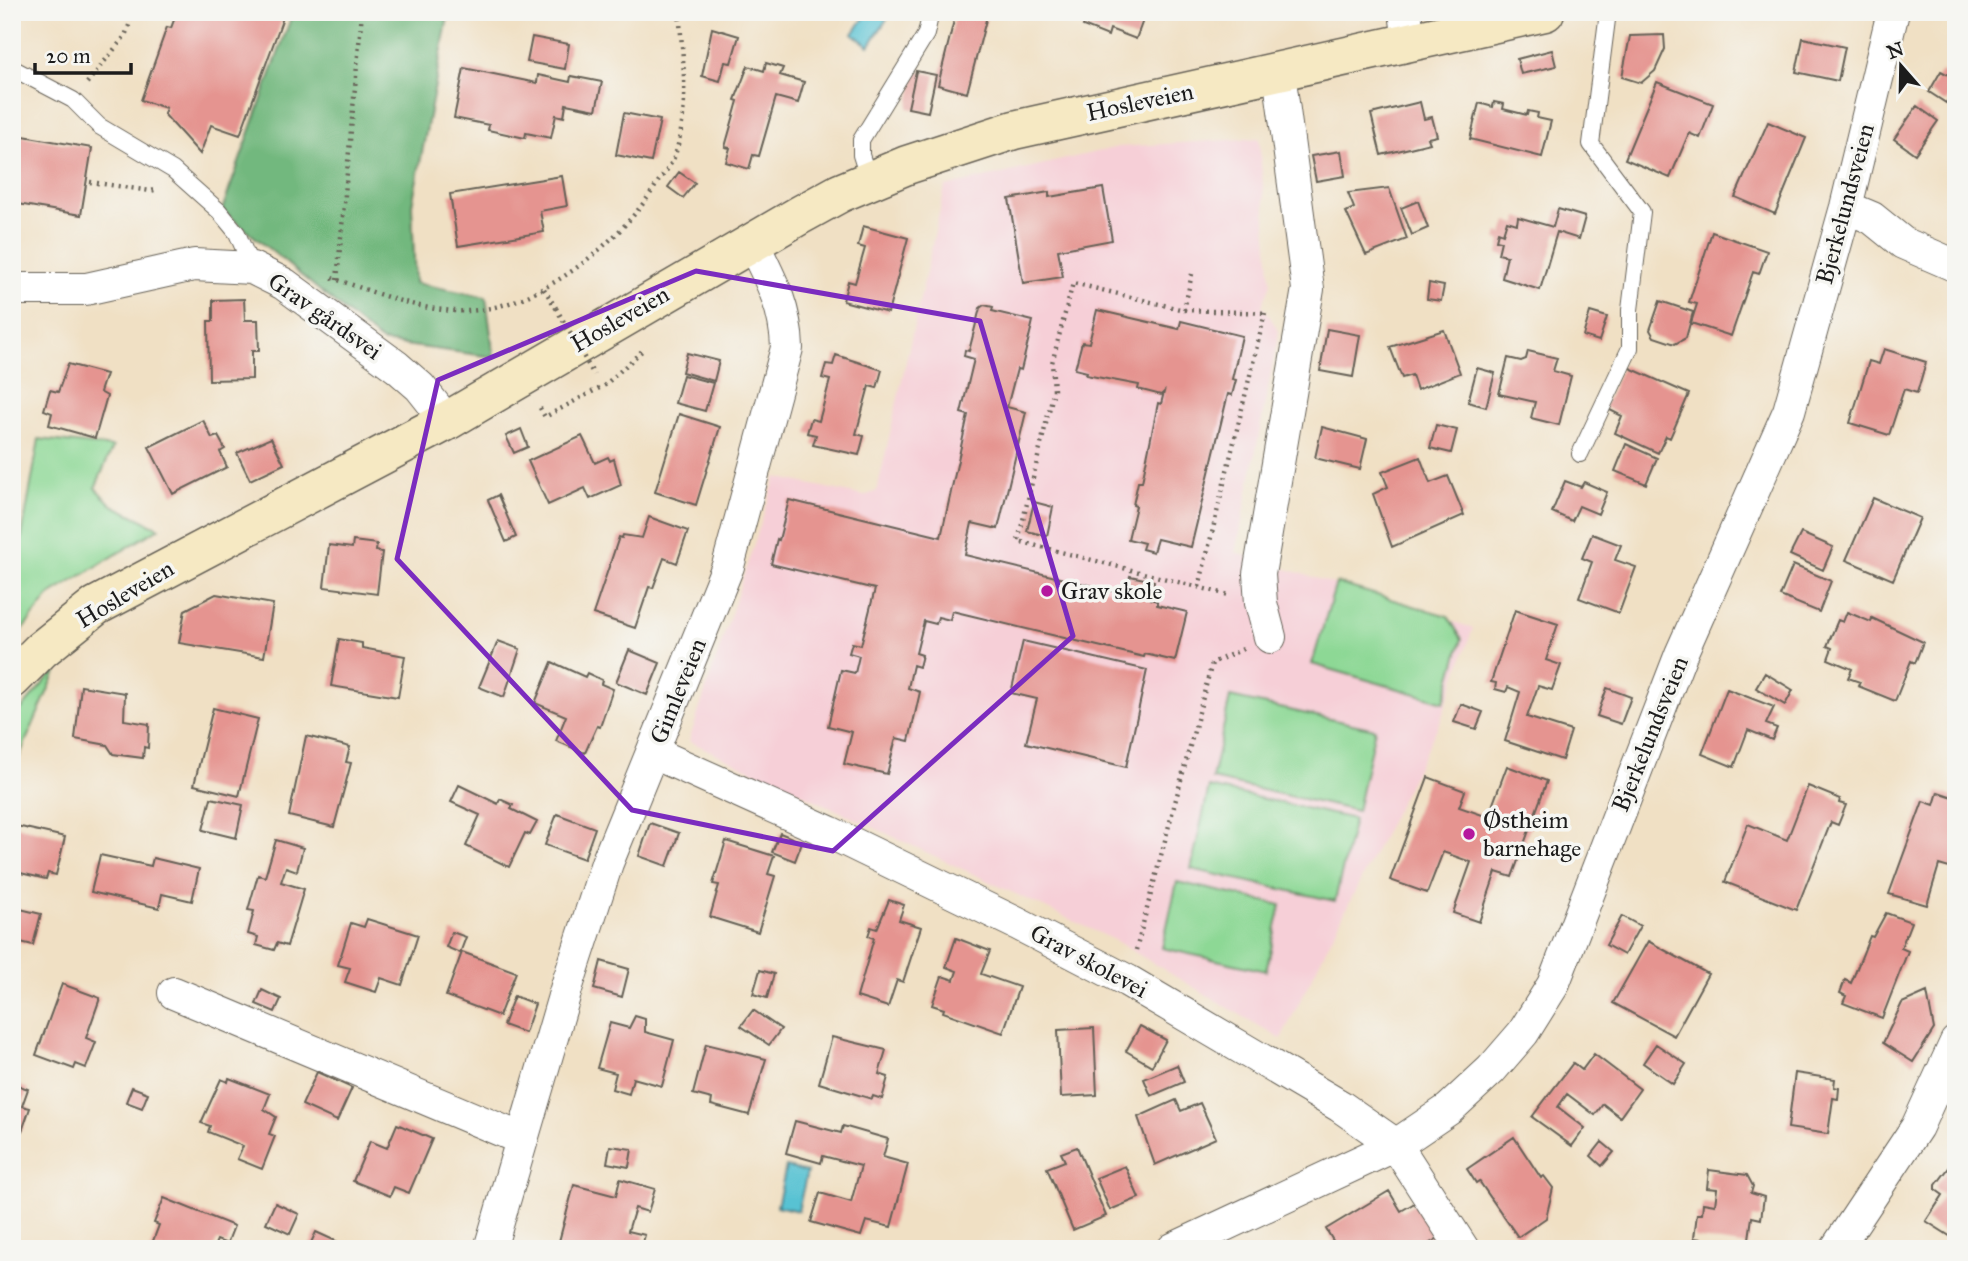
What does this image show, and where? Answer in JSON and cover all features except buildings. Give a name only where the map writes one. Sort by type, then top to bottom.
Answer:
[{"type":"main road","name":"Hosleveien","points":[[12,679],[41,650],[96,606],[447,421],[752,242],[869,180],[940,153],[1014,130],[1279,73],[1407,27],[1545,12]]},
{"type":"street","name":"Bjerkelundsveien","points":[[1173,1249],[1396,1145],[1449,1109],[1491,1070],[1523,1033],[1553,985],[1681,654],[1788,411],[1846,207],[1888,20]]},
{"type":"street","points":[[1270,637],[1261,603],[1259,574],[1308,289],[1279,73]]},
{"type":"street","points":[[1846,207],[1872,218],[1903,243],[1956,267]]},
{"type":"street","name":"Gimleveien","points":[[490,1249],[607,863],[728,566],[787,348],[786,323],[780,296],[752,242]]},
{"type":"street","name":"Grav gårdsvei","points":[[12,289],[86,289],[194,264],[252,268],[284,284],[397,367],[420,387],[447,421]]},
{"type":"street","name":"Grav skolevei","points":[[654,753],[829,832],[1128,981],[1340,1106],[1396,1145],[1464,1249]]},
{"type":"street","points":[[174,993],[522,1139]]},
{"type":"street","points":[[1836,1249],[1917,1127],[1956,1042]]},
{"type":"lane","points":[[869,180],[861,155],[861,140],[926,34],[932,12]]},
{"type":"lane","points":[[1580,454],[1630,348],[1630,310],[1642,212],[1591,144],[1608,12]]},
{"type":"lane","points":[[12,68],[73,100],[99,126],[173,170],[219,211],[237,233],[252,268]]},
{"type":"path","points":[[73,100],[125,36],[134,12]]},
{"type":"path","points":[[345,288],[337,279],[362,12]]},
{"type":"path","points":[[325,275],[380,296],[454,311],[485,310],[544,289],[611,242],[645,204],[674,156],[686,95],[680,12]]},
{"type":"path","points":[[90,182],[151,191]]},
{"type":"path","points":[[1184,310],[1192,274]]},
{"type":"path","points":[[1261,603],[1018,541],[1054,390],[1052,363],[1073,283],[1184,310],[1304,315]]},
{"type":"path","points":[[544,289],[594,375]]},
{"type":"path","points":[[1199,587],[1265,313]]},
{"type":"path","points":[[1128,981],[1212,663],[1270,637]]},
{"type":"highlighted area","points":[[696,271],[980,321],[1073,636],[833,851],[632,810],[397,559],[438,380]]},
{"type":"shaded area","name":"Grav skole","points":[[1259,138],[1271,284],[1262,305],[1279,331],[1236,553],[1473,628],[1440,722],[1281,1039],[1114,940],[689,741],[776,477],[864,496],[877,491],[945,187],[1118,147]]},
{"type":"green space","points":[[293,12],[449,12],[412,205],[415,283],[486,297],[494,357],[382,342],[222,210]]},
{"type":"green space","points":[[39,439],[113,447],[95,488],[112,505],[159,528],[50,595],[12,643],[12,575],[16,570]]},
{"type":"green space","points":[[1336,583],[1448,616],[1462,639],[1444,702],[1312,664]]},
{"type":"green space","points":[[59,665],[12,773],[12,720]]},
{"type":"green space","points":[[1230,697],[1375,729],[1357,811],[1212,779]]},
{"type":"green space","points":[[1209,787],[1354,819],[1335,901],[1191,869]]},
{"type":"green space","points":[[1177,882],[1281,905],[1266,971],[1162,948]]},
{"type":"water","points":[[868,12],[883,12],[889,16],[869,46],[853,34]]},
{"type":"water","points":[[786,1167],[807,1172],[798,1211],[777,1206]]},
{"type":"place","name":"Grav skole","points":[[1047,591]]},
{"type":"place","name":"Østheim barnehage","points":[[1469,834]]}]
